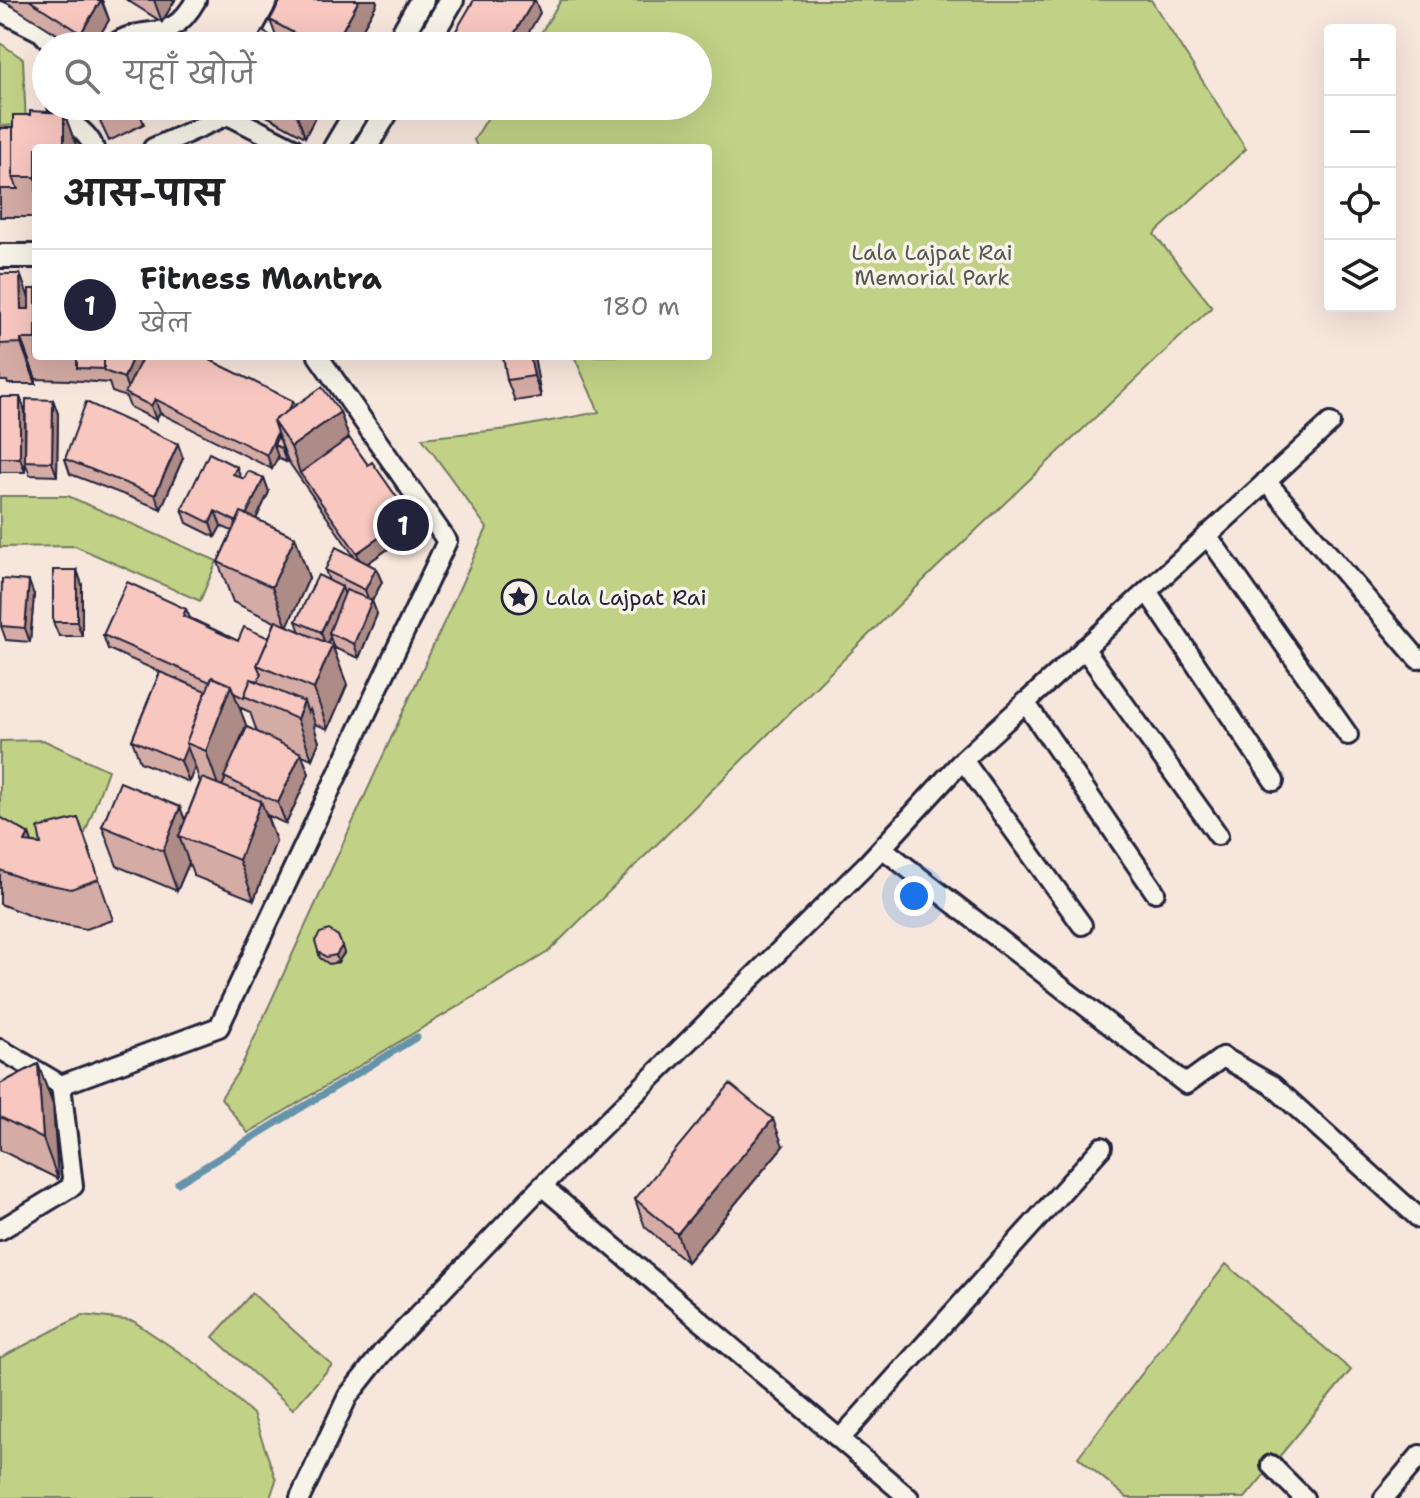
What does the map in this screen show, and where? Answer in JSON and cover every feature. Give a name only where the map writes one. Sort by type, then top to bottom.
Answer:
[{"type":"street","points":[[134,32],[162,32],[173,28],[196,0]]},
{"type":"street","points":[[275,32],[292,0]]},
{"type":"street","points":[[404,32],[422,0]]},
{"type":"street","points":[[433,32],[452,0]]},
{"type":"street","points":[[0,11],[41,32]]},
{"type":"street","points":[[68,120],[90,137],[93,144]]},
{"type":"street","points":[[161,144],[212,120]]},
{"type":"street","points":[[246,120],[286,144]]},
{"type":"street","points":[[337,144],[352,120]]},
{"type":"street","points":[[367,144],[382,120]]},
{"type":"street","points":[[0,256],[32,256]]},
{"type":"street","points":[[61,1085],[219,1027],[447,541],[321,360]]},
{"type":"street","points":[[300,1498],[348,1396],[382,1353],[542,1186],[882,848],[963,760],[1330,423]]},
{"type":"street","points":[[1266,481],[1418,659]]},
{"type":"street","points":[[1207,535],[1348,735]]},
{"type":"street","points":[[1147,591],[1274,781]]},
{"type":"street","points":[[1084,648],[1218,835]]},
{"type":"street","points":[[1025,702],[1155,892]]},
{"type":"street","points":[[963,760],[1082,925]]},
{"type":"street","points":[[882,848],[1186,1084],[1223,1057],[1272,1085],[1420,1219]]},
{"type":"street","points":[[0,1049],[61,1085]]},
{"type":"street","points":[[0,1230],[73,1186],[61,1085]]},
{"type":"street","points":[[840,1439],[1102,1147]]},
{"type":"street","points":[[542,1186],[909,1498]]},
{"type":"street","points":[[1384,1498],[1420,1455]]},
{"type":"street","points":[[1271,1465],[1304,1498]]},
{"type":"green space","name":"Lala Lajpat Rai Memorial Park","points":[[561,0],[1151,0],[1246,149],[1154,234],[1212,307],[934,570],[548,952],[248,1133],[221,1098],[241,1067],[487,528],[422,438],[508,429],[599,412],[576,360],[712,360],[712,144],[476,144],[474,140],[486,120],[712,120],[712,32],[542,32]]},
{"type":"green space","points":[[0,43],[23,59],[26,125],[0,126]]},
{"type":"green space","points":[[0,496],[68,496],[217,561],[200,601],[75,546],[0,547]]},
{"type":"green space","points":[[43,740],[108,770],[85,833],[37,852],[0,829],[0,741]]},
{"type":"green space","points":[[1226,1264],[1351,1370],[1245,1498],[1127,1498],[1078,1457]]},
{"type":"green space","points":[[252,1293],[332,1365],[293,1409],[213,1337]]},
{"type":"green space","points":[[83,1315],[133,1321],[201,1367],[253,1414],[276,1480],[270,1498],[0,1498],[0,1358]]},
{"type":"building","points":[[29,0],[101,0],[79,32]]},
{"type":"building","points":[[281,0],[359,0],[341,32],[292,32],[270,20]]},
{"type":"building","points":[[474,0],[534,0],[515,32],[455,32]]},
{"type":"building","points":[[32,111],[32,120],[64,120],[64,144],[32,144],[32,177],[13,177],[13,115],[30,115]]},
{"type":"building","points":[[0,128],[13,128],[13,177],[18,189],[0,189]]},
{"type":"building","points":[[0,274],[20,274],[21,309],[29,309],[29,289],[32,289],[32,339],[0,344]]},
{"type":"building","points":[[77,360],[104,360],[104,369],[77,368]]},
{"type":"building","points":[[104,360],[131,360],[124,378],[104,371]]},
{"type":"building","points":[[141,360],[210,360],[293,401],[289,410],[273,421],[277,433],[267,455],[155,399],[151,406],[125,393]]},
{"type":"building","points":[[504,360],[531,360],[534,376],[507,380]]},
{"type":"building","points":[[322,387],[340,412],[291,447],[273,421]]},
{"type":"building","points":[[0,397],[20,397],[20,458],[0,458]]},
{"type":"building","points":[[26,399],[53,400],[52,462],[25,461]]},
{"type":"building","points":[[86,402],[178,444],[155,495],[65,459]]},
{"type":"building","points":[[278,436],[282,446],[281,448],[274,445]]},
{"type":"building","points":[[349,438],[368,465],[372,462],[410,516],[357,553],[300,473]]},
{"type":"building","points":[[209,453],[237,467],[233,474],[244,479],[248,471],[264,478],[246,515],[241,512],[237,522],[215,511],[210,523],[182,509]]},
{"type":"building","points":[[241,512],[295,537],[272,587],[218,562]]},
{"type":"building","points":[[336,547],[376,568],[365,590],[325,570]]},
{"type":"building","points":[[53,570],[77,570],[77,622],[53,622]]},
{"type":"building","points":[[318,575],[342,587],[321,632],[296,621]]},
{"type":"building","points":[[2,579],[29,581],[25,628],[1,626]]},
{"type":"building","points":[[127,582],[186,609],[183,616],[238,641],[244,627],[269,638],[257,665],[261,674],[258,681],[251,679],[244,698],[234,693],[231,685],[212,677],[210,682],[103,635]]},
{"type":"building","points":[[346,590],[372,600],[354,644],[329,633]]},
{"type":"building","points":[[276,621],[332,645],[314,689],[257,665]]},
{"type":"building","points":[[160,672],[206,691],[181,761],[132,740]]},
{"type":"building","points":[[212,677],[231,685],[206,751],[186,743]]},
{"type":"building","points":[[251,679],[304,702],[297,719],[244,696]]},
{"type":"building","points":[[247,727],[301,753],[278,803],[224,777]]},
{"type":"building","points":[[202,778],[261,801],[239,860],[179,836]]},
{"type":"building","points":[[120,782],[180,807],[163,851],[102,826]]},
{"type":"building","points":[[0,817],[29,834],[25,842],[41,844],[38,828],[78,818],[99,879],[71,889],[26,880],[0,870]]},
{"type":"building","points":[[329,930],[338,936],[342,946],[336,955],[326,957],[318,951],[315,941],[320,933]]},
{"type":"building","points":[[38,1064],[43,1139],[0,1117],[0,1084]]},
{"type":"building","points":[[730,1084],[773,1119],[677,1234],[635,1199]]},
{"type":"waterway","points":[[178,1183],[417,1037]]},
{"type":"place","name":"Fitness Mantra","points":[[403,525]]},
{"type":"place","name":"Lala Lajpat Rai","points":[[519,597]]}]
